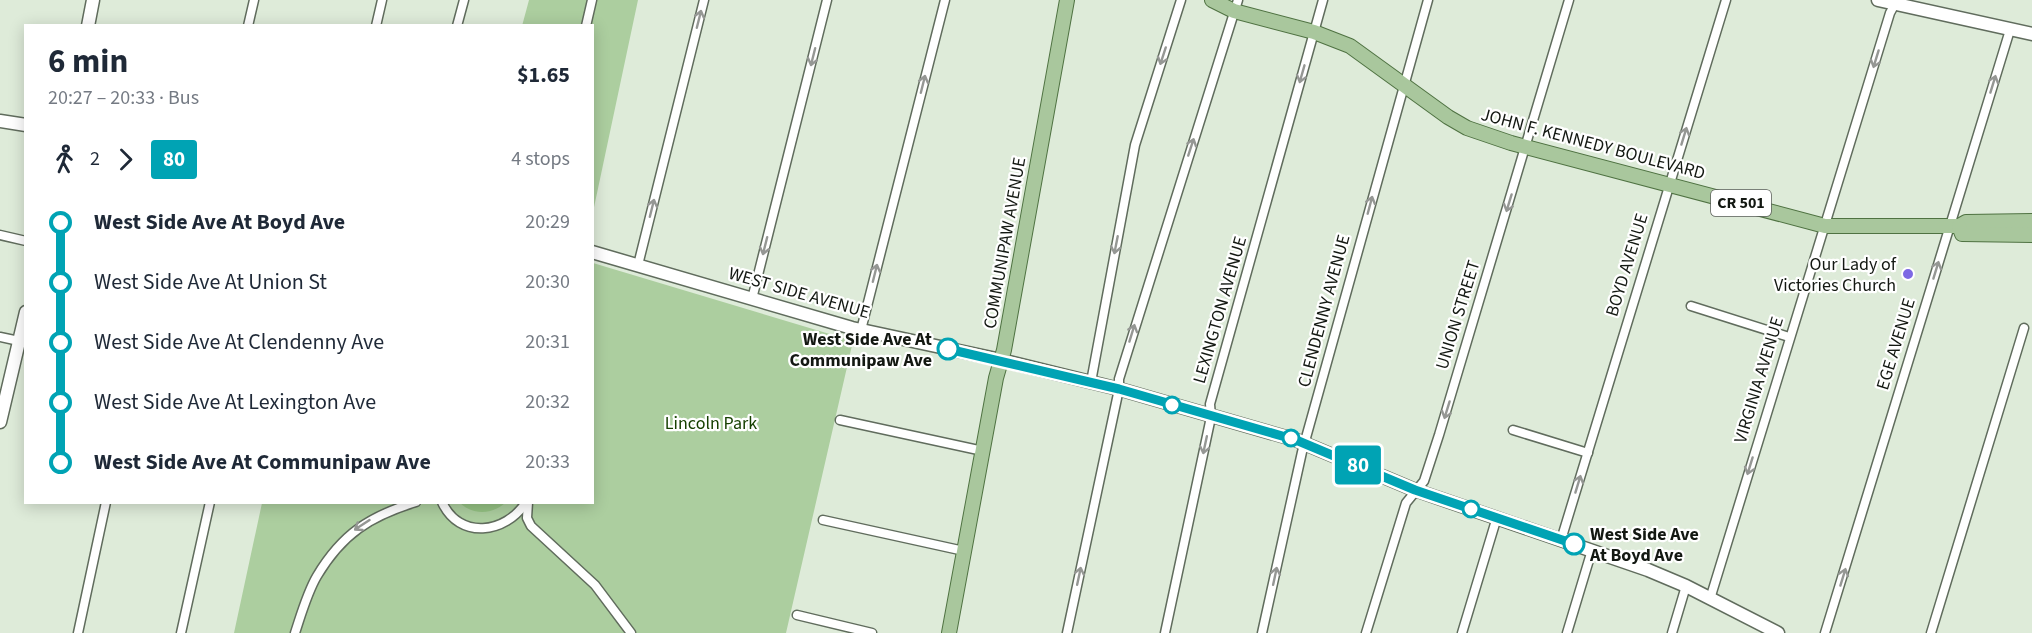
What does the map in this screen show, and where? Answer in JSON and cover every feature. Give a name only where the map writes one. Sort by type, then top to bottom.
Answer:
[{"type":"main road","points":[[88,24],[93,0]]},
{"type":"main road","name":"COMMUNIPAW AVENUE","points":[[949,633],[1067,0]]},
{"type":"main road","name":"JOHN F. KENNEDY BOULEVARD","points":[[1212,0],[1236,5],[1350,46],[1467,128],[1526,147],[1825,226],[1954,226],[1966,222],[2028,228]]},
{"type":"main road","points":[[1878,0],[1896,2],[2032,34]]},
{"type":"main road","points":[[0,121],[24,125]]},
{"type":"main road","name":"WEST SIDE AVENUE","points":[[594,253],[861,330],[1001,360],[1119,389],[1305,443],[1415,490],[1592,550],[1686,586],[1775,632]]},
{"type":"main road","points":[[0,422],[24,320]]},
{"type":"street","points":[[248,24],[254,0]]},
{"type":"street","points":[[376,24],[382,0]]},
{"type":"street","points":[[458,24],[464,0]]},
{"type":"street","points":[[586,24],[592,0]]},
{"type":"street","points":[[638,265],[704,0]]},
{"type":"street","points":[[752,299],[827,0]]},
{"type":"street","points":[[861,330],[945,0]]},
{"type":"street","points":[[1091,382],[1135,145],[1181,0]]},
{"type":"street","name":"LEXINGTON AVENUE","points":[[1165,633],[1212,417],[1210,404],[1323,0]]},
{"type":"street","name":"CLENDENNY AVENUE","points":[[1262,633],[1305,443],[1428,0]]},
{"type":"street","name":"UNION STREET","points":[[1366,633],[1402,513],[1406,503],[1424,481],[1439,435],[1569,0]]},
{"type":"street","name":"BOYD AVENUE","points":[[1561,540],[1726,0]]},
{"type":"street","name":"VIRGINIA AVENUE","points":[[1710,599],[1789,337],[1896,2]]},
{"type":"street","points":[[1067,633],[1119,389],[1119,380],[1236,5]]},
{"type":"street","name":"EGE AVENUE","points":[[1825,633],[1954,226],[2010,30]]},
{"type":"street","points":[[0,235],[24,241]]},
{"type":"street","points":[[1691,306],[1789,337]]},
{"type":"street","points":[[1931,633],[2024,328]]},
{"type":"street","points":[[0,337],[19,341]]},
{"type":"street","points":[[840,420],[983,451]]},
{"type":"street","points":[[1513,430],[1588,453]]},
{"type":"street","points":[[78,633],[106,504]]},
{"type":"street","points":[[181,633],[210,504]]},
{"type":"street","points":[[295,633],[316,577],[333,552],[356,528],[384,513],[410,504]]},
{"type":"street","points":[[443,504],[454,519],[470,526],[488,528],[497,527],[511,520],[525,504]]},
{"type":"street","points":[[527,504],[527,518],[531,526],[595,585],[631,633]]},
{"type":"street","points":[[1462,633],[1497,517]]},
{"type":"street","points":[[823,520],[964,551]]},
{"type":"street","points":[[1567,633],[1592,550]]},
{"type":"street","points":[[1672,633],[1686,586]]},
{"type":"street","points":[[797,615],[872,633]]},
{"type":"green space","points":[[529,0],[638,0],[594,207],[594,24],[523,24]]},
{"type":"green space","name":"Lincoln Park","points":[[594,263],[853,341],[786,633],[234,633],[262,504],[594,504]]},
{"type":"shaded area","points":[[461,504],[504,504],[494,510],[482,512]]},
{"type":"bus line","name":"80","points":[[948,349],[1119,389],[1296,440],[1415,490],[1574,544]]},
{"type":"place","name":"Our Lady of Victories Church","points":[[1908,274]]},
{"type":"place","name":"West Side Ave At Communipaw Ave","points":[[948,349]]},
{"type":"place","name":"West Side Ave At Boyd Ave","points":[[1574,544]]}]
